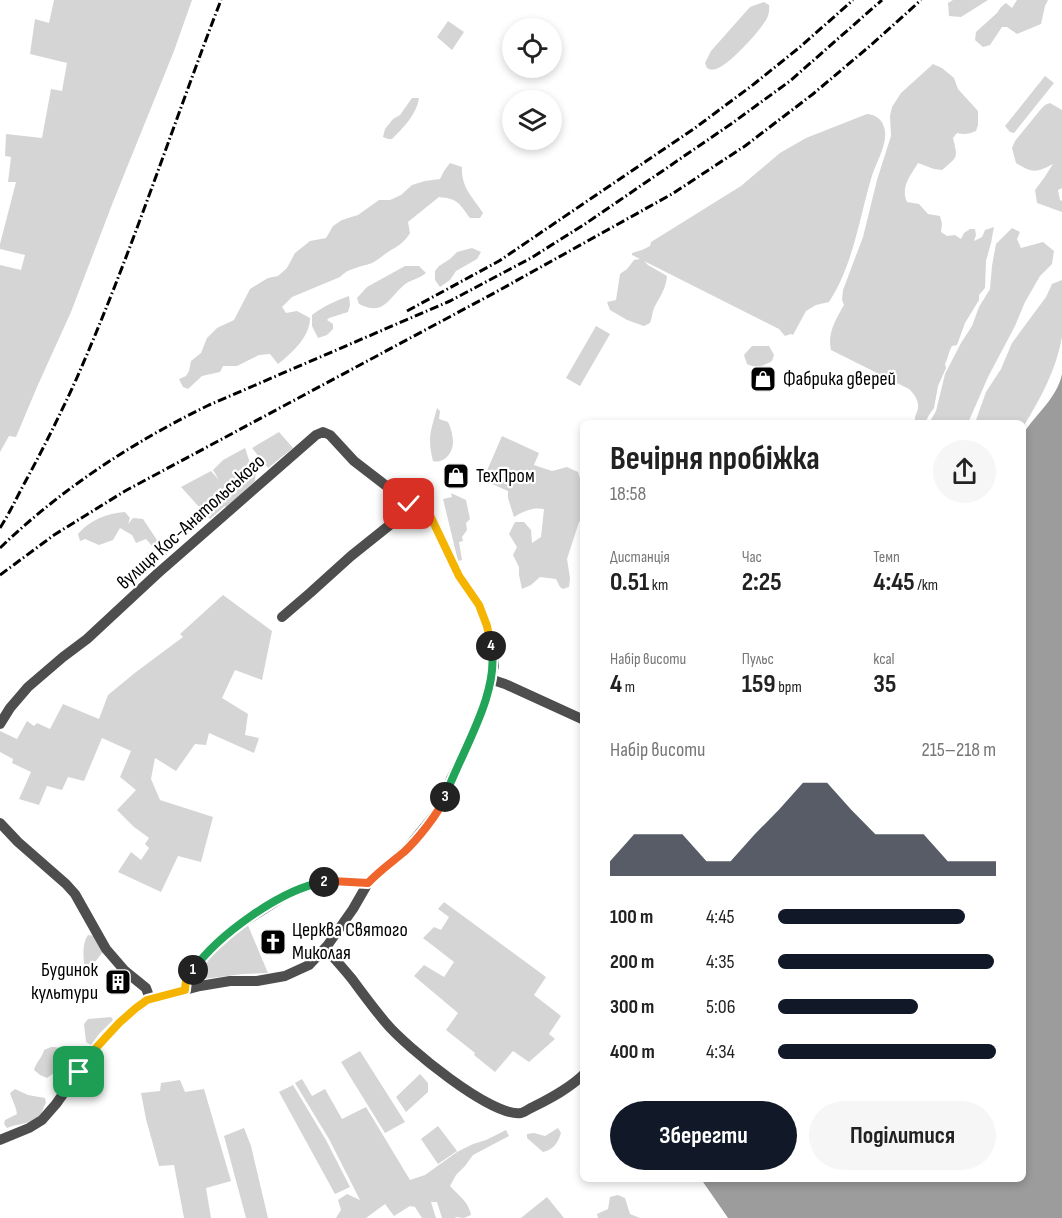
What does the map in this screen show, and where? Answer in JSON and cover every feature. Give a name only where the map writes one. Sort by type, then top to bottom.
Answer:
[{"type":"street","name":"вулиця Кос-Анатольського","points":[[0,724],[28,687],[87,639],[316,435],[323,432],[330,435],[354,461],[420,508]]},
{"type":"street","points":[[0,1140],[42,1120],[95,1049],[119,1023],[147,1000],[200,986],[285,976],[309,965],[325,948],[353,909],[368,883],[406,850],[441,807],[482,711],[494,666],[487,626],[479,605],[459,576],[420,508],[406,512],[351,556],[282,617]]},
{"type":"street","points":[[490,679],[580,718]]},
{"type":"street","points":[[0,823],[75,894],[106,949],[125,971],[146,988],[150,999]]},
{"type":"street","points":[[185,990],[186,980],[211,948],[237,926],[291,892],[312,884],[332,881],[368,883]]},
{"type":"street","points":[[325,948],[400,1038],[442,1073],[476,1097],[506,1112],[521,1113],[547,1100],[580,1078]]},
{"type":"shaded area","points":[[54,0],[192,0],[71,312],[16,437],[9,436],[0,452],[0,265],[21,270],[25,255],[0,249],[16,182],[8,182],[11,157],[5,156],[6,134],[42,138],[51,89],[62,91],[67,63],[30,54],[35,19],[49,23]]},
{"type":"shaded area","points":[[953,0],[988,0],[961,17],[949,16],[948,3]]},
{"type":"shaded area","points":[[1017,0],[1048,0],[1041,24],[1017,34],[1007,27],[1002,27],[990,45],[983,47],[975,40],[976,32],[1006,3],[1012,8]]},
{"type":"shaded area","points":[[764,2],[769,5],[768,15],[755,34],[735,56],[721,67],[712,70],[707,68],[705,63],[711,51],[750,7]]},
{"type":"shaded area","points":[[448,21],[464,32],[452,50],[437,37]]},
{"type":"shaded area","points":[[933,64],[954,78],[958,89],[978,111],[976,131],[957,133],[953,138],[955,157],[942,170],[918,163],[906,186],[907,202],[919,204],[928,214],[940,216],[941,232],[947,236],[955,235],[961,239],[964,233],[975,229],[974,241],[982,237],[985,230],[994,227],[986,261],[985,288],[965,323],[957,345],[952,346],[938,386],[934,408],[926,420],[915,420],[918,402],[909,389],[831,350],[830,344],[833,326],[844,305],[843,290],[863,237],[891,136],[892,107],[901,93]]},
{"type":"shaded area","points":[[1045,76],[1054,83],[1014,133],[1010,132],[1005,126]]},
{"type":"shaded area","points":[[412,98],[419,98],[409,120],[392,139],[383,137],[385,129],[393,119],[400,115]]},
{"type":"shaded area","points":[[1050,103],[1062,110],[1062,188],[1058,190],[1062,201],[1062,212],[1037,203],[1035,190],[1053,164],[1034,171],[1026,169],[1016,163],[1012,148],[1041,109]]},
{"type":"shaded area","points":[[867,114],[881,121],[885,137],[850,258],[829,302],[816,305],[806,311],[793,335],[785,336],[779,329],[644,261],[667,276],[650,323],[644,326],[627,320],[610,310],[607,302],[616,300],[620,274],[634,260],[640,259],[632,253],[650,246],[651,242],[741,186],[780,153],[806,138]]},
{"type":"shaded area","points":[[450,163],[462,167],[463,181],[483,213],[480,218],[470,218],[457,202],[439,197],[408,222],[410,233],[398,246],[372,263],[292,297],[282,307],[286,313],[297,311],[310,318],[304,338],[278,364],[270,354],[259,355],[237,366],[223,366],[220,372],[202,376],[188,389],[183,387],[179,379],[186,376],[191,361],[201,353],[207,338],[217,328],[234,320],[250,289],[268,278],[278,276],[287,268],[295,253],[310,241],[326,238],[333,226],[342,220],[358,215],[379,200],[390,200],[401,195],[412,185],[440,179]]},
{"type":"shaded area","points":[[1012,228],[1020,232],[1017,239],[1021,248],[1043,242],[1054,251],[1052,264],[1040,276],[1025,302],[969,420],[931,420],[936,411],[945,374],[990,289],[996,244]]},
{"type":"shaded area","points":[[472,248],[481,252],[477,259],[456,271],[450,280],[440,287],[435,280],[435,271],[439,266],[457,252]]},
{"type":"shaded area","points":[[405,266],[419,266],[426,273],[404,285],[380,307],[367,307],[359,304],[357,298],[367,287]]},
{"type":"shaded area","points":[[1062,280],[1062,337],[1056,361],[1036,405],[1026,422],[1026,420],[976,420],[986,392],[1001,369],[1012,343],[1046,297],[1052,284]]},
{"type":"shaded area","points":[[349,296],[348,312],[329,318],[327,320],[333,324],[333,329],[327,335],[318,338],[312,326],[312,315]]},
{"type":"shaded area","points":[[596,326],[610,334],[580,386],[566,378]]},
{"type":"shaded area","points":[[752,346],[769,346],[774,355],[772,361],[760,366],[747,364],[744,355]]},
{"type":"shaded area","points":[[1062,374],[1062,1218],[728,1218],[703,1182],[1026,1182],[1026,430],[1056,391]]},
{"type":"shaded area","points":[[437,408],[440,411],[439,419],[448,422],[453,442],[447,457],[441,461],[433,461],[430,440]]},
{"type":"shaded area","points":[[279,432],[293,448],[268,468],[252,448]]},
{"type":"shaded area","points":[[502,436],[539,453],[534,465],[552,471],[567,467],[578,472],[580,521],[567,559],[569,587],[563,589],[556,579],[540,577],[522,589],[519,567],[513,555],[517,547],[509,534],[515,522],[524,522],[531,530],[532,543],[541,537],[544,509],[528,510],[514,517],[508,491],[483,480]]},
{"type":"shaded area","points":[[245,448],[250,463],[256,469],[255,481],[227,509],[225,506],[210,519],[181,487],[211,471],[219,480],[213,470],[223,460]]},
{"type":"shaded area","points":[[451,493],[466,500],[470,519],[466,523],[467,530],[462,537],[463,541],[459,542],[462,560],[458,561],[443,499],[452,497]]},
{"type":"shaded area","points":[[125,512],[130,518],[128,524],[133,518],[143,519],[167,555],[160,555],[146,539],[136,543],[132,535],[120,528],[113,540],[99,545],[85,539],[80,541],[78,534],[93,521]]},
{"type":"shaded area","points":[[223,595],[272,631],[262,680],[235,670],[222,698],[248,714],[245,735],[259,738],[254,753],[209,733],[206,745],[195,744],[176,771],[155,758],[151,779],[160,800],[213,817],[201,862],[178,856],[161,892],[118,872],[131,852],[141,860],[149,848],[145,844],[149,838],[117,810],[136,790],[120,777],[131,751],[102,738],[84,781],[68,777],[62,790],[47,786],[39,805],[19,799],[31,772],[12,763],[13,759],[0,752],[0,731],[17,739],[27,721],[34,726],[37,723],[50,729],[63,704],[99,719],[108,695],[183,637],[180,634]]},
{"type":"shaded area","points":[[444,902],[546,977],[534,995],[561,1016],[549,1034],[555,1039],[529,1062],[513,1051],[495,1072],[446,1030],[458,1013],[414,976],[424,965],[444,977],[454,962],[423,938],[434,927],[441,930],[449,917],[438,909]]},
{"type":"shaded area","points":[[247,923],[268,973],[200,978],[196,972],[206,958]]},
{"type":"shaded area","points":[[88,935],[96,936],[102,953],[91,967],[85,968],[83,956]]},
{"type":"shaded area","points":[[111,1017],[113,1020],[91,1045],[86,1042],[84,1024],[88,1019]]},
{"type":"shaded area","points":[[51,1047],[72,1050],[84,1047],[87,1050],[73,1073],[61,1076],[54,1073],[47,1078],[34,1070],[44,1050]]},
{"type":"shaded area","points":[[360,1051],[405,1122],[385,1133],[341,1062]]},
{"type":"shaded area","points":[[420,1074],[428,1083],[428,1092],[406,1112],[396,1097]]},
{"type":"shaded area","points":[[302,1079],[312,1096],[325,1089],[342,1119],[366,1107],[410,1180],[425,1175],[457,1152],[506,1130],[509,1136],[473,1155],[450,1186],[466,1202],[471,1215],[464,1218],[442,1218],[437,1202],[431,1202],[436,1218],[422,1218],[415,1207],[410,1206],[394,1216],[385,1204],[366,1218],[336,1218],[341,1210],[338,1200],[347,1194],[360,1200],[329,1139],[295,1083]]},
{"type":"shaded area","points":[[180,1080],[185,1092],[204,1089],[231,1181],[206,1188],[211,1218],[184,1218],[174,1165],[159,1166],[146,1119],[141,1093],[160,1091],[161,1083]]},
{"type":"shaded area","points":[[293,1085],[326,1140],[350,1187],[335,1194],[279,1092]]},
{"type":"shaded area","points":[[15,1089],[28,1095],[45,1098],[46,1103],[36,1119],[7,1128],[4,1124],[5,1120],[17,1114],[10,1093]]},
{"type":"shaded area","points":[[438,1126],[457,1151],[438,1164],[421,1139]]},
{"type":"shaded area","points":[[244,1128],[251,1146],[268,1218],[246,1218],[224,1136]]},
{"type":"shaded area","points":[[558,1128],[561,1133],[558,1140],[555,1146],[547,1151],[543,1152],[527,1138],[527,1134],[545,1136]]},
{"type":"shaded area","points":[[618,1195],[625,1198],[630,1214],[640,1218],[598,1218],[597,1214],[608,1209],[610,1197]]},
{"type":"shaded area","points":[[547,1197],[564,1218],[521,1218]]},
{"type":"railway","points":[[0,528],[57,421],[95,335],[221,0]]},
{"type":"railway","points":[[407,311],[499,261],[695,128],[800,47],[853,0]]},
{"type":"railway","points":[[0,548],[23,526],[99,468],[181,419],[450,301],[531,258],[585,224],[790,81],[882,0]]},
{"type":"railway","points":[[0,575],[54,535],[125,491],[496,292],[672,194],[745,146],[813,94],[921,0]]},
{"type":"place","name":"Фабрика дверей","points":[[763,379]]},
{"type":"place","name":"ТехПром","points":[[456,476]]},
{"type":"place","name":"Церква Святого Миколая","points":[[273,942]]},
{"type":"place","name":"Будинок культури","points":[[118,982]]},
{"type":"route","points":[[79,1072],[95,1049],[136,1008],[147,1000],[185,990],[186,980],[197,964],[211,948],[237,926],[291,892],[312,884],[332,881],[368,883],[406,850],[441,807],[485,701],[494,666],[487,626],[479,605],[459,576],[426,507],[415,508],[409,504]]}]
